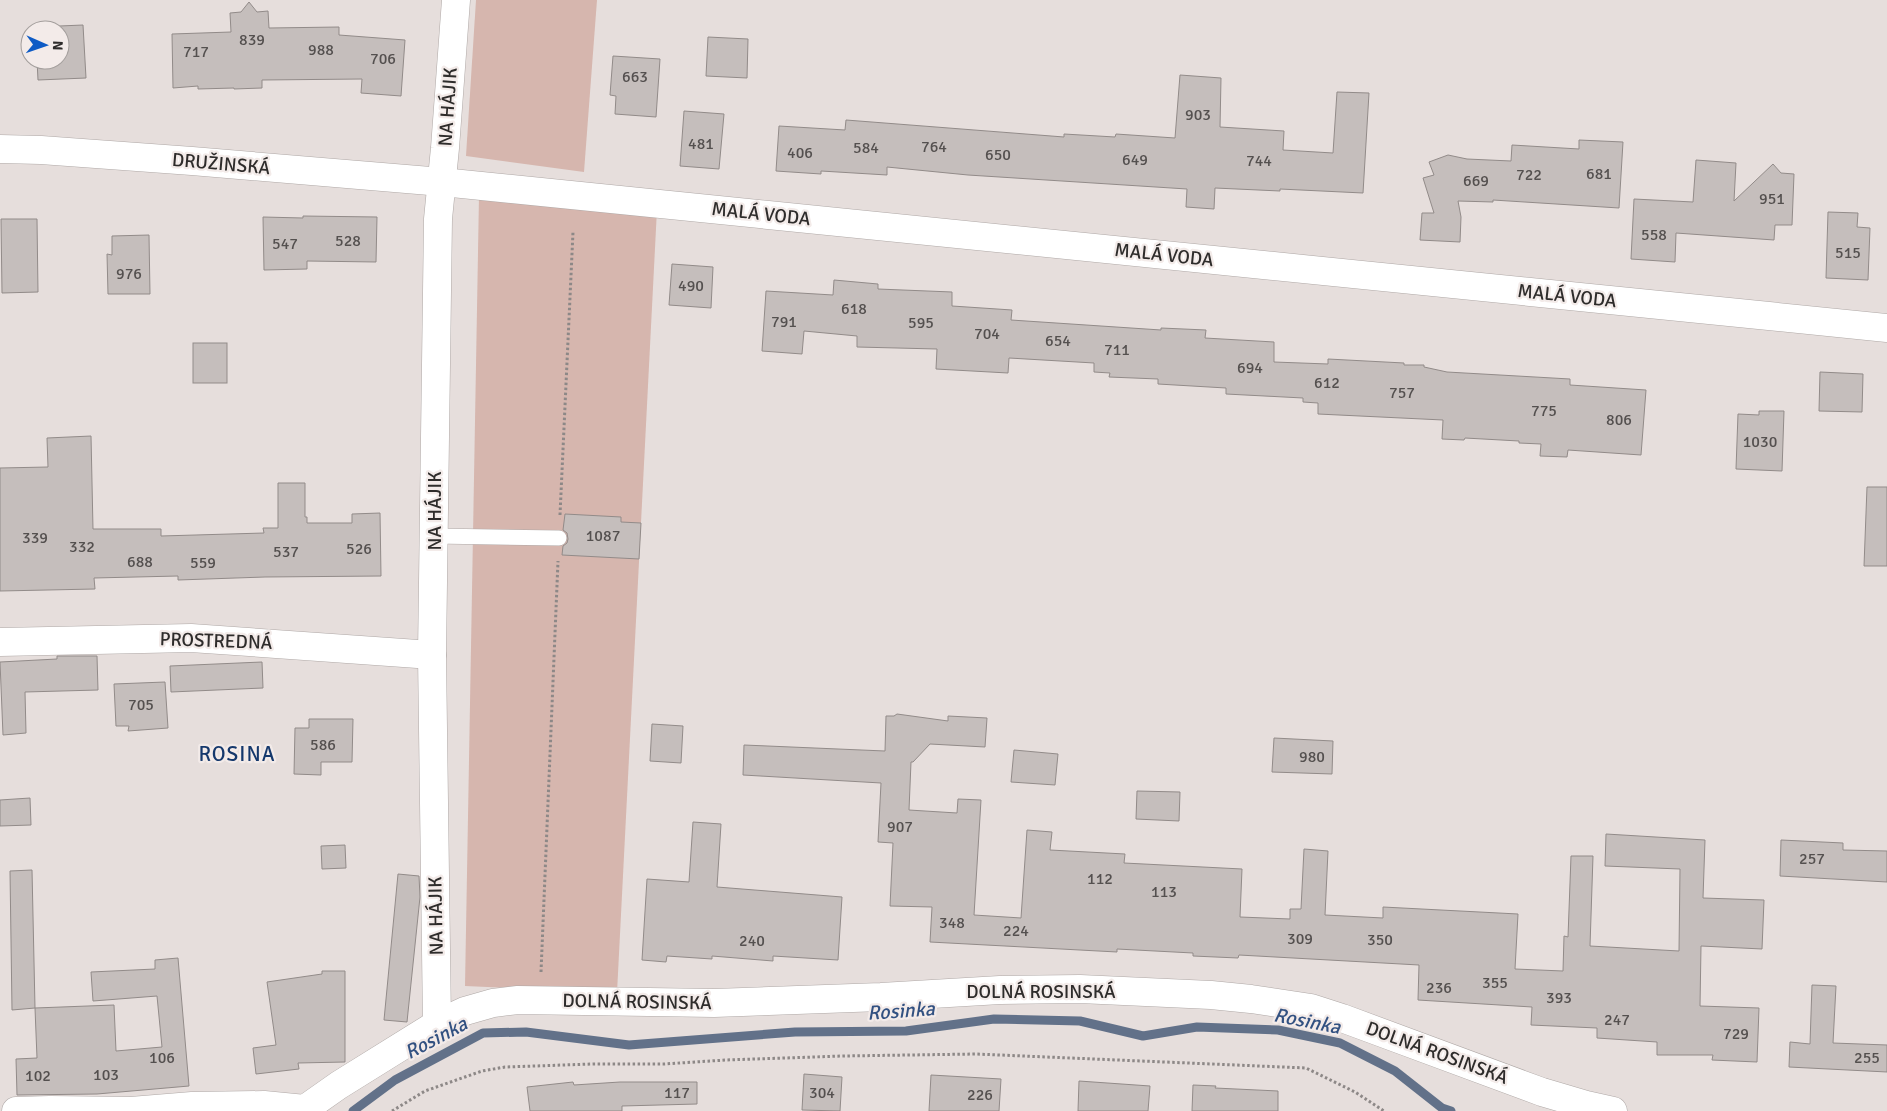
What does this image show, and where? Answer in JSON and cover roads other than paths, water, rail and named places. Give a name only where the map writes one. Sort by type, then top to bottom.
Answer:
[{"type":"street","name":"NA HÁJIK","points":[[437,1024],[432,655],[438,219],[456,0]]},
{"type":"street","name":"DRUŽINSKÁ","points":[[0,150],[41,150],[442,182]]},
{"type":"street","name":"MALÁ VODA","points":[[442,182],[1887,328]]},
{"type":"street","name":"PROSTREDNÁ","points":[[0,642],[191,638],[432,655]]},
{"type":"street","name":"DOLNÁ ROSINSKÁ","points":[[303,1110],[339,1085],[437,1024],[465,1011],[493,1003],[518,1000],[792,1002],[1040,989],[1201,994],[1251,998],[1311,1008],[1542,1092],[1613,1111]]},
{"type":"street","points":[[16,1111],[131,1111],[192,1106],[264,1105],[303,1110]]},
{"type":"lane","points":[[434,536],[559,538]]},
{"type":"waterway","name":"Rosinka","points":[[353,1111],[395,1080],[483,1033],[526,1032],[629,1045],[795,1032],[906,1031],[994,1019],[1080,1021],[1143,1036],[1197,1027],[1278,1030],[1340,1043],[1395,1071],[1442,1108],[1451,1111]]},
{"type":"district","name":"ROSINA","points":[[237,754]]}]
